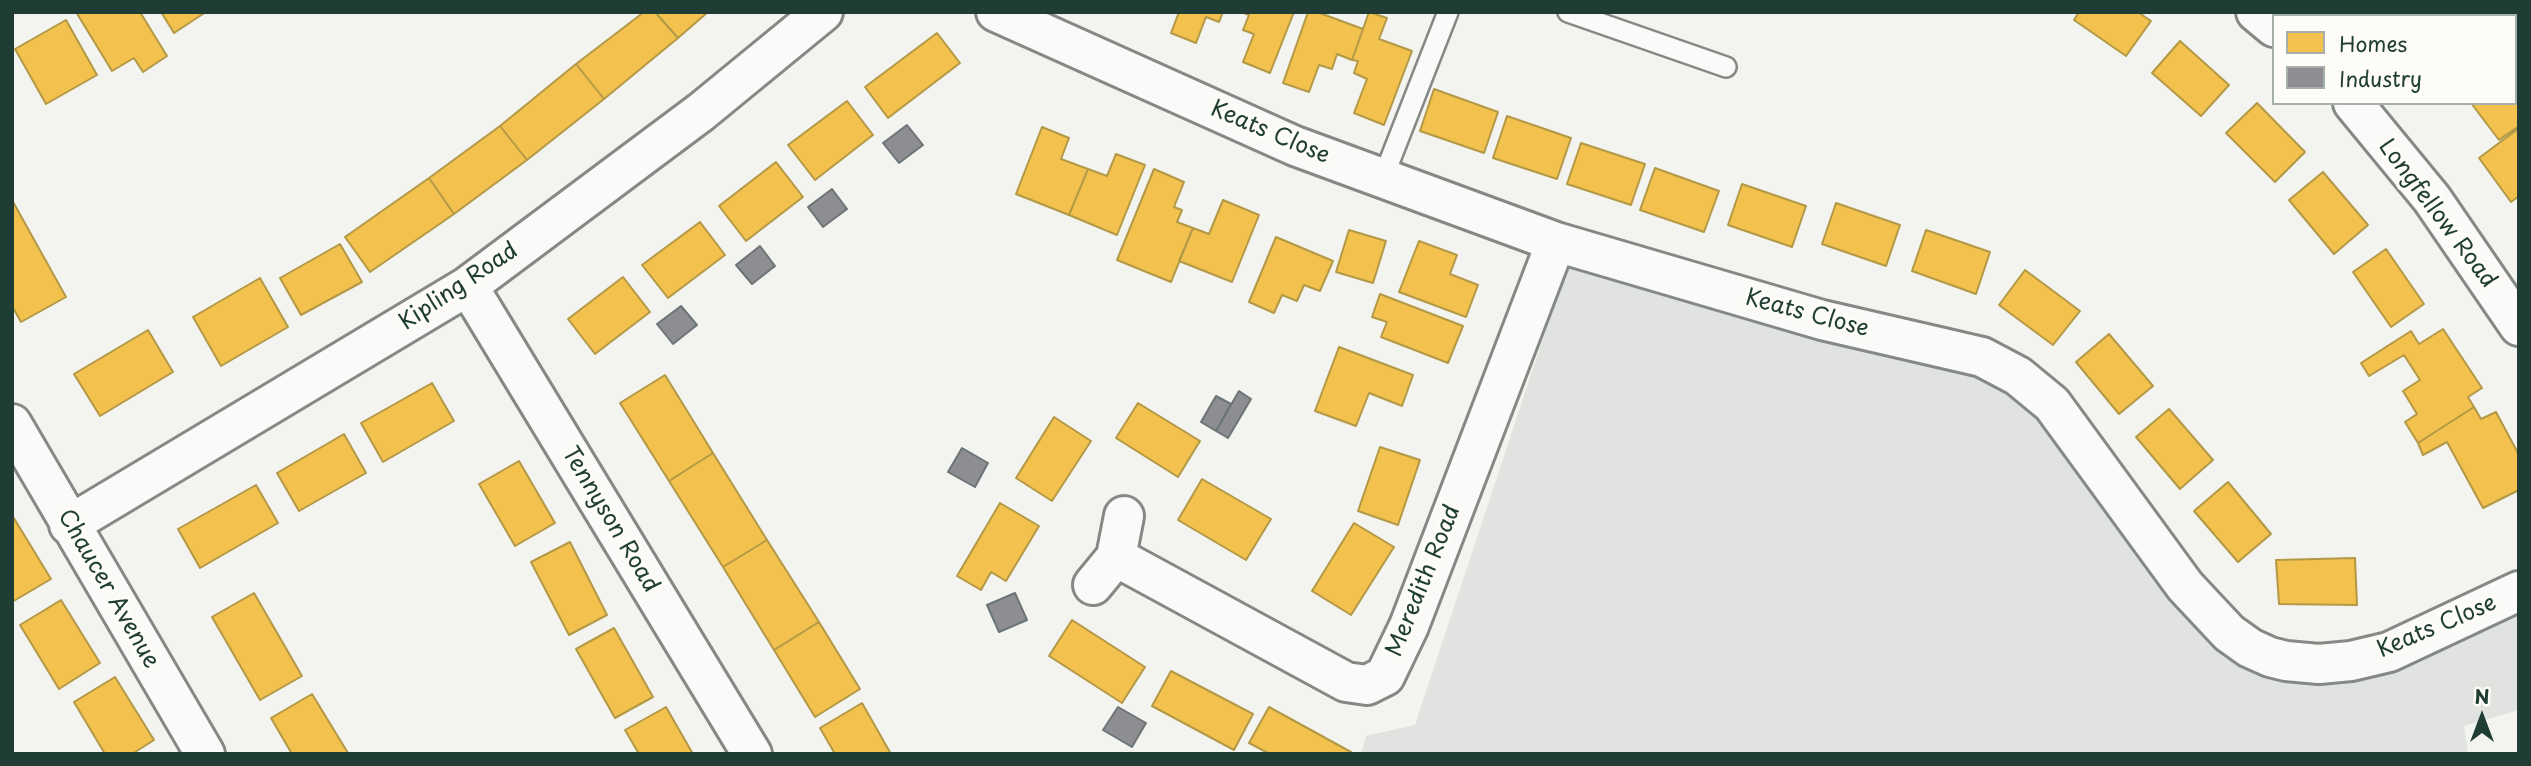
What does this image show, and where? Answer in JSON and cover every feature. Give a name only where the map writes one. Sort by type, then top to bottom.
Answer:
[{"type":"street","name":"Kipling Road","points":[[69,525],[468,286],[701,112],[823,12]]},
{"type":"street","name":"Keats Close","points":[[996,12],[1295,146],[1556,242],[1822,320],[1982,356],[2018,376],[2052,404],[2185,586],[2229,633],[2250,648],[2270,657],[2319,664],[2389,653],[2519,591]]},
{"type":"street","points":[[2256,12],[2272,25]]},
{"type":"street","name":"Longfellow Road","points":[[2355,105],[2431,199],[2519,326]]},
{"type":"street","name":"Meredith Road","points":[[1124,516],[1104,571],[1346,682],[1367,685],[1385,676],[1409,626],[1556,242]]},
{"type":"street","name":"Tennyson Road","points":[[468,286],[752,754]]},
{"type":"street","name":"Chaucer Avenue","points":[[12,424],[205,754]]},
{"type":"lane","points":[[1383,178],[1448,12]]},
{"type":"lane","points":[[1568,12],[1726,67]]},
{"type":"shaded area","points":[[1568,263],[1983,366],[2019,390],[2275,670],[2519,607],[2519,710],[2464,726],[2468,754],[1361,754],[1366,736],[1415,725]]},
{"type":"building: Homes","points":[[76,12],[140,12],[167,56],[143,72],[134,58],[112,71]]},
{"type":"building: Homes","points":[[161,12],[206,12],[174,33]]},
{"type":"building: Homes","points":[[644,12],[655,12],[678,38],[604,99],[576,64]]},
{"type":"building: Homes","points":[[655,12],[708,12],[678,38]]},
{"type":"building: Homes","points":[[1179,12],[1223,12],[1219,22],[1206,17],[1196,43],[1171,33]]},
{"type":"building: Homes","points":[[1241,12],[1294,12],[1270,73],[1243,62],[1254,34],[1243,30],[1249,15]]},
{"type":"building: Homes","points":[[1308,12],[1317,12],[1363,29],[1352,60],[1337,54],[1332,69],[1319,65],[1309,92],[1283,83]]},
{"type":"building: Homes","points":[[1369,12],[1387,18],[1379,39],[1412,51],[1384,125],[1354,113],[1367,79],[1354,73],[1358,61],[1352,60]]},
{"type":"building: Homes","points":[[2079,12],[2138,12],[2151,21],[2126,56],[2074,20]]},
{"type":"building: Homes","points":[[66,20],[97,75],[46,104],[15,49]]},
{"type":"building: Homes","points":[[937,33],[960,63],[888,118],[865,87]]},
{"type":"building: Homes","points":[[2180,41],[2229,85],[2201,116],[2152,73]]},
{"type":"building: Homes","points":[[2519,56],[2519,126],[2499,140],[2473,105],[2517,105]]},
{"type":"building: Homes","points":[[576,64],[604,99],[527,160],[500,126]]},
{"type":"building: Homes","points":[[1434,89],[1498,112],[1484,153],[1420,131]]},
{"type":"building: Homes","points":[[847,101],[873,135],[815,180],[788,145]]},
{"type":"building: Homes","points":[[2257,103],[2305,152],[2275,182],[2226,133]]},
{"type":"building: Homes","points":[[1507,116],[1571,138],[1557,179],[1493,158]]},
{"type":"building: Homes","points":[[500,126],[527,160],[454,214],[429,178]]},
{"type":"building: Homes","points":[[1042,127],[1069,138],[1061,159],[1088,169],[1069,215],[1016,194]]},
{"type":"building: Homes","points":[[2519,128],[2519,196],[2511,202],[2479,158]]},
{"type":"building: Homes","points":[[1581,143],[1645,164],[1631,205],[1567,184]]},
{"type":"building: Homes","points":[[1116,154],[1145,165],[1117,235],[1069,215],[1088,169],[1107,176]]},
{"type":"building: Homes","points":[[776,162],[803,197],[746,241],[719,206]]},
{"type":"building: Homes","points":[[1655,168],[1719,191],[1704,232],[1640,210]]},
{"type":"building: Homes","points":[[1154,169],[1184,182],[1174,207],[1182,210],[1177,222],[1193,228],[1171,282],[1117,260]]},
{"type":"building: Homes","points":[[2323,172],[2368,225],[2334,254],[2289,200]]},
{"type":"building: Homes","points":[[429,178],[454,214],[370,272],[345,237]]},
{"type":"building: Homes","points":[[1742,184],[1806,206],[1792,247],[1728,225]]},
{"type":"building: Homes","points":[[12,200],[66,297],[21,322],[12,306]]},
{"type":"building: Homes","points":[[1223,200],[1259,215],[1232,282],[1179,261],[1193,228],[1209,234]]},
{"type":"building: Homes","points":[[1836,203],[1900,225],[1886,266],[1822,244]]},
{"type":"building: Homes","points":[[700,222],[725,255],[668,298],[642,265]]},
{"type":"building: Homes","points":[[1349,230],[1386,241],[1373,283],[1336,272]]},
{"type":"building: Homes","points":[[1926,230],[1990,252],[1976,294],[1912,271]]},
{"type":"building: Homes","points":[[1276,237],[1333,261],[1320,291],[1304,285],[1297,301],[1282,295],[1274,313],[1249,302]]},
{"type":"building: Homes","points":[[1419,241],[1457,255],[1450,274],[1478,285],[1466,317],[1399,292]]},
{"type":"building: Homes","points":[[340,244],[362,282],[301,315],[280,278]]},
{"type":"building: Homes","points":[[2386,249],[2424,304],[2391,327],[2353,272]]},
{"type":"building: Homes","points":[[2025,270],[2080,311],[2053,345],[1999,305]]},
{"type":"building: Homes","points":[[623,277],[650,312],[595,354],[568,319]]},
{"type":"building: Homes","points":[[260,278],[288,327],[221,366],[193,317]]},
{"type":"building: Homes","points":[[1380,294],[1463,326],[1448,363],[1381,337],[1387,322],[1372,317]]},
{"type":"building: Homes","points":[[2443,329],[2482,388],[2468,397],[2474,407],[2418,443],[2405,422],[2417,414],[2403,391],[2420,380],[2404,355],[2369,376],[2361,363],[2411,331],[2419,344]]},
{"type":"building: Homes","points":[[148,330],[173,372],[100,416],[74,374]]},
{"type":"building: Homes","points":[[2109,334],[2153,386],[2119,414],[2076,362]]},
{"type":"building: Homes","points":[[1339,347],[1413,375],[1402,406],[1369,393],[1356,426],[1315,411]]},
{"type":"building: Homes","points":[[665,375],[713,453],[669,481],[620,403]]},
{"type":"building: Homes","points":[[432,383],[454,421],[383,462],[361,423]]},
{"type":"building: Homes","points":[[1138,403],[1200,441],[1178,477],[1116,438]]},
{"type":"building: Homes","points":[[2474,407],[2481,419],[2496,412],[2519,455],[2519,490],[2483,508],[2447,442],[2423,455],[2418,443]]},
{"type":"building: Homes","points":[[2169,409],[2213,460],[2180,489],[2136,437]]},
{"type":"building: Homes","points":[[1054,417],[1091,441],[1052,501],[1016,478]]},
{"type":"building: Homes","points":[[344,434],[366,473],[299,511],[277,473]]},
{"type":"building: Homes","points":[[1380,447],[1420,460],[1398,525],[1358,511]]},
{"type":"building: Homes","points":[[713,453],[767,540],[723,567],[669,481]]},
{"type":"building: Homes","points":[[519,461],[555,523],[515,546],[479,484]]},
{"type":"building: Homes","points":[[1202,479],[1271,519],[1246,560],[1178,520]]},
{"type":"building: Homes","points":[[2228,482],[2271,534],[2238,562],[2194,511]]},
{"type":"building: Homes","points":[[256,485],[278,523],[200,568],[178,529]]},
{"type":"building: Homes","points":[[1000,503],[1039,526],[1006,581],[991,572],[981,590],[957,576]]},
{"type":"building: Homes","points":[[12,515],[51,579],[12,602]]},
{"type":"building: Homes","points":[[1354,523],[1394,547],[1351,615],[1312,591]]},
{"type":"building: Homes","points":[[767,540],[819,622],[774,650],[723,567]]},
{"type":"building: Homes","points":[[570,542],[607,615],[569,635],[531,562]]},
{"type":"building: Homes","points":[[2355,558],[2357,605],[2279,604],[2276,560]]},
{"type":"building: Homes","points":[[254,593],[302,676],[260,700],[212,617]]},
{"type":"building: Homes","points":[[61,600],[100,663],[59,689],[20,625]]},
{"type":"building: Homes","points":[[1072,620],[1145,667],[1122,703],[1049,656]]},
{"type":"building: Homes","points":[[819,622],[860,689],[815,717],[774,650]]},
{"type":"building: Homes","points":[[614,628],[653,697],[615,718],[576,649]]},
{"type":"building: Homes","points":[[1171,671],[1253,714],[1234,750],[1152,706]]},
{"type":"building: Homes","points":[[115,677],[154,740],[132,754],[105,754],[74,702]]},
{"type":"building: Homes","points":[[312,694],[347,754],[292,754],[271,718]]},
{"type":"building: Homes","points":[[862,703],[891,754],[835,754],[820,728]]},
{"type":"building: Homes","points":[[666,707],[693,754],[639,754],[625,730]]},
{"type":"building: Homes","points":[[1269,707],[1351,752],[1350,754],[1270,754],[1249,743]]},
{"type":"building: Industry","points":[[907,125],[923,145],[899,163],[883,143]]},
{"type":"building: Industry","points":[[832,189],[847,209],[823,227],[808,207]]},
{"type":"building: Industry","points":[[760,246],[775,266],[752,284],[736,265]]},
{"type":"building: Industry","points":[[681,306],[697,325],[673,344],[657,324]]},
{"type":"building: Industry","points":[[1239,391],[1251,399],[1228,438],[1216,431]]},
{"type":"building: Industry","points":[[1216,396],[1231,404],[1216,431],[1201,422]]},
{"type":"building: Industry","points":[[962,448],[988,463],[975,487],[948,472]]},
{"type":"building: Industry","points":[[1015,593],[1027,620],[999,632],[987,605]]},
{"type":"building: Industry","points":[[1118,707],[1146,723],[1132,747],[1103,730]]}]
